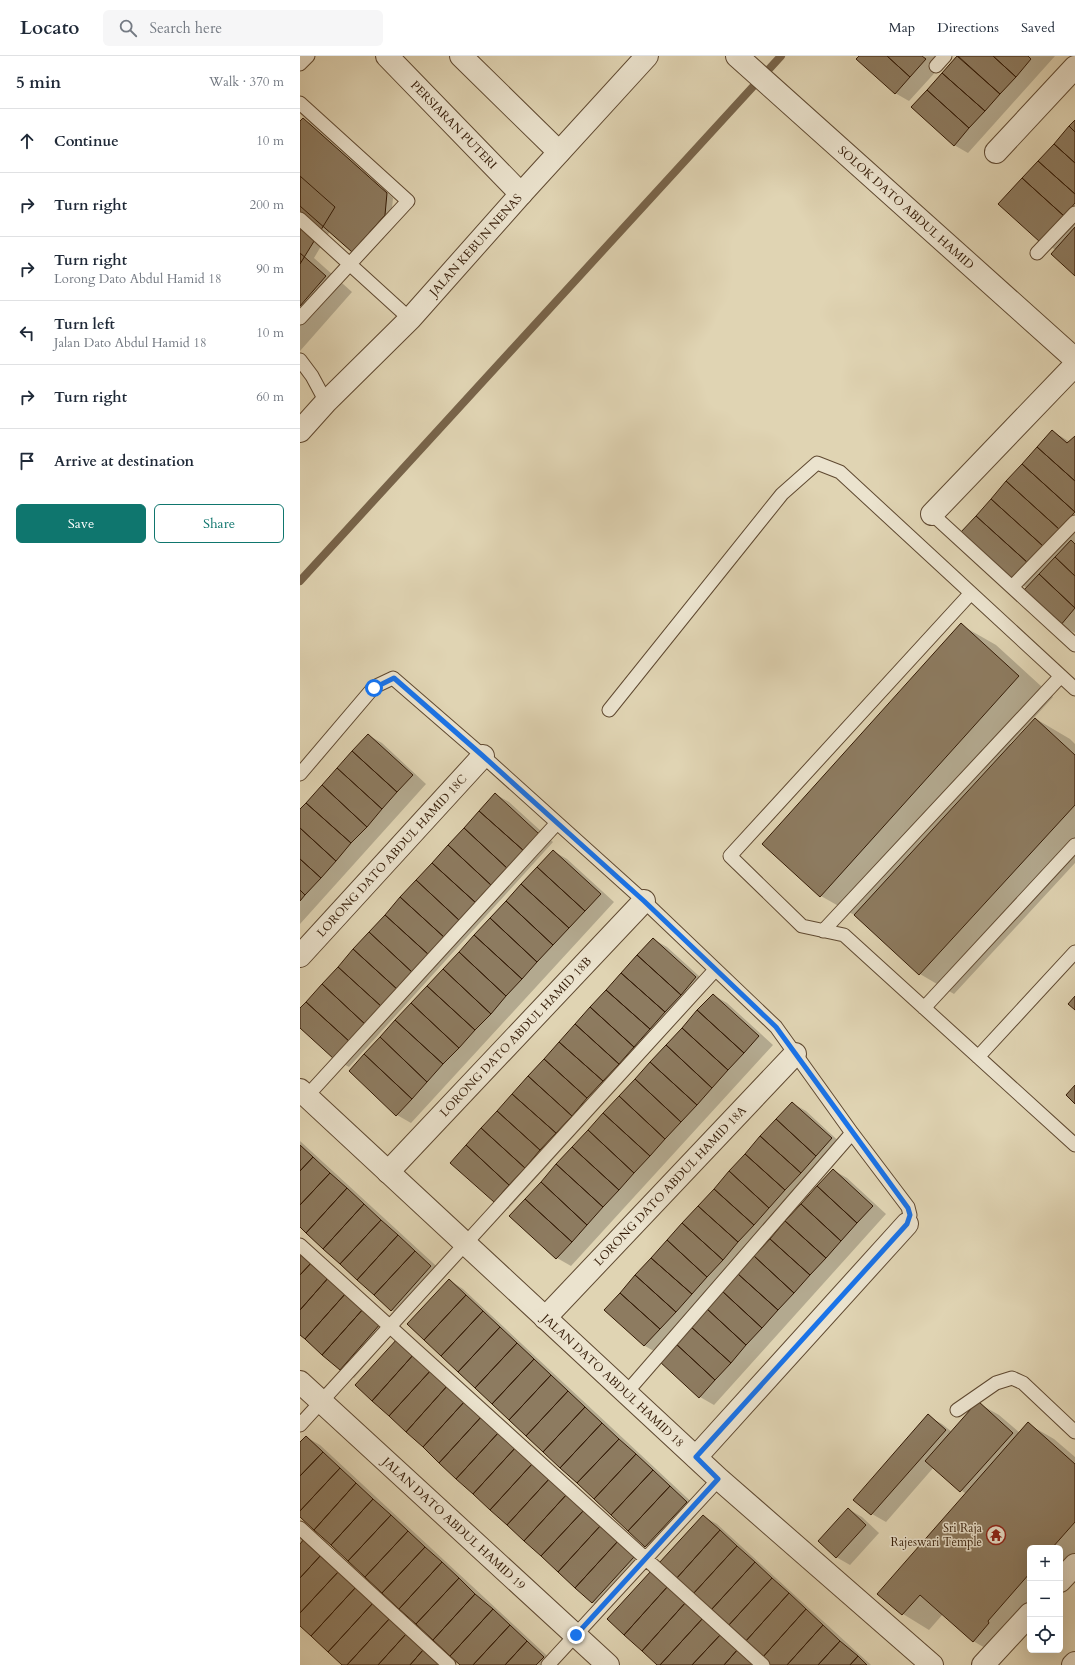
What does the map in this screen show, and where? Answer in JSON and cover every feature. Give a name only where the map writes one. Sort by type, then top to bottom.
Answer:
[{"type":"street","name":"PERSIARAN PUTERI","points":[[387,56],[521,194]]},
{"type":"street","points":[[461,56],[559,152]]},
{"type":"street","name":"JALAN KEBUN NENAS","points":[[300,431],[326,402],[410,319],[521,194],[647,56]]},
{"type":"street","name":"SOLOK DATO ABDUL HAMID","points":[[737,56],[1075,359]]},
{"type":"street","points":[[996,152],[1075,67]]},
{"type":"street","points":[[932,514],[1075,365]]},
{"type":"street","name":"LORONG DATO ABDUL HAMID 18C","points":[[300,956],[483,756]]},
{"type":"street","name":"LORONG DATO ABDUL HAMID 18B","points":[[388,1172],[644,901]]},
{"type":"street","name":"LORONG DATO ABDUL HAMID 18A","points":[[545,1318],[795,1054]]},
{"type":"street","name":"JALAN DATO ABDUL HAMID 18","points":[[304,1093],[718,1479],[932,1665]]},
{"type":"street","points":[[696,1457],[907,1224]]},
{"type":"street","name":"JALAN DATO ABDUL HAMID 19","points":[[300,1382],[608,1665]]},
{"type":"street","points":[[1063,1578],[1075,1565]]},
{"type":"street","points":[[983,1665],[1027,1617]]},
{"type":"lane","points":[[300,64],[308,56]]},
{"type":"lane","points":[[300,103],[408,201],[300,318]]},
{"type":"lane","points":[[1037,253],[1075,213]]},
{"type":"lane","points":[[300,219],[410,319]]},
{"type":"lane","points":[[300,360],[312,376],[326,402]]},
{"type":"lane","points":[[609,710],[782,494],[817,463],[840,472],[1075,689]]},
{"type":"lane","points":[[932,514],[1075,645]]},
{"type":"lane","points":[[1012,587],[1075,522]]},
{"type":"lane","points":[[971,593],[730,856],[802,926],[844,935],[1075,1145]]},
{"type":"lane","points":[[823,931],[1061,676]]},
{"type":"lane","points":[[300,774],[374,688],[394,678],[644,901],[776,1027],[908,1208],[910,1215],[907,1224]]},
{"type":"lane","points":[[304,1093],[556,822]]},
{"type":"lane","points":[[924,1008],[1075,845]]},
{"type":"lane","points":[[978,1057],[1075,952]]},
{"type":"lane","points":[[300,1425],[715,970]]},
{"type":"lane","points":[[626,1393],[852,1133]]},
{"type":"lane","points":[[300,1245],[763,1665]]},
{"type":"lane","points":[[957,1410],[996,1383],[1012,1378],[1023,1383],[1075,1432]]},
{"type":"lane","points":[[548,1665],[718,1479]]},
{"type":"lane","points":[[300,1528],[449,1665]]},
{"type":"building","points":[[859,56],[887,56],[910,77],[895,94],[856,59]]},
{"type":"building","points":[[887,56],[922,56],[926,59],[910,77]]},
{"type":"building","points":[[957,56],[1000,94],[985,111],[942,73]]},
{"type":"building","points":[[958,56],[993,56],[1016,77],[1000,94]]},
{"type":"building","points":[[993,56],[1028,56],[1031,59],[1016,77]]},
{"type":"building","points":[[942,73],[985,111],[969,128],[927,90]]},
{"type":"building","points":[[927,90],[969,128],[954,146],[911,107]]},
{"type":"building","points":[[303,118],[387,193],[385,215],[352,252],[300,206],[300,121]]},
{"type":"building","points":[[1075,120],[1075,132],[1069,126]]},
{"type":"building","points":[[1069,126],[1075,132],[1075,163],[1054,144]]},
{"type":"building","points":[[1054,144],[1075,163],[1075,194],[1038,161]]},
{"type":"building","points":[[1038,161],[1075,194],[1075,203],[1064,216],[1022,178]]},
{"type":"building","points":[[300,176],[335,207],[300,264]]},
{"type":"building","points":[[1022,178],[1064,216],[1040,242],[998,204]]},
{"type":"building","points":[[1075,227],[1075,276],[1051,254]]},
{"type":"building","points":[[300,253],[326,276],[300,306]]},
{"type":"building","points":[[1052,430],[1067,443],[1075,436],[1075,481],[1037,447]]},
{"type":"building","points":[[1037,447],[1075,481],[1075,512],[1022,464]]},
{"type":"building","points":[[1022,464],[1075,512],[1059,529],[1006,481]]},
{"type":"building","points":[[1006,481],[1059,529],[1043,546],[991,499]]},
{"type":"building","points":[[991,499],[1043,546],[1028,563],[976,516]]},
{"type":"building","points":[[976,516],[1028,563],[1013,581],[960,533]]},
{"type":"building","points":[[1071,540],[1075,544],[1075,576],[1055,557]]},
{"type":"building","points":[[1055,557],[1075,576],[1075,608],[1039,574]]},
{"type":"building","points":[[1039,574],[1075,608],[1060,626],[1023,591]]},
{"type":"building","points":[[961,623],[1019,676],[820,897],[762,844]]},
{"type":"building","points":[[1035,718],[1075,755],[1075,805],[919,975],[854,915]]},
{"type":"building","points":[[368,734],[413,775],[397,792],[352,751]]},
{"type":"building","points":[[352,751],[397,792],[382,809],[337,768]]},
{"type":"building","points":[[337,768],[382,809],[367,827],[322,785]]},
{"type":"building","points":[[322,785],[367,827],[351,843],[306,803]]},
{"type":"building","points":[[495,793],[539,834],[524,851],[479,811]]},
{"type":"building","points":[[306,803],[351,843],[336,861],[300,828],[300,809]]},
{"type":"building","points":[[479,811],[524,851],[508,869],[464,828]]},
{"type":"building","points":[[300,828],[336,861],[321,878],[300,859]]},
{"type":"building","points":[[464,828],[508,869],[492,886],[448,845]]},
{"type":"building","points":[[448,845],[492,886],[476,903],[432,863]]},
{"type":"building","points":[[553,850],[601,894],[585,911],[537,867]]},
{"type":"building","points":[[300,859],[321,878],[305,895],[300,890]]},
{"type":"building","points":[[432,863],[476,903],[460,921],[416,880]]},
{"type":"building","points":[[537,867],[585,911],[569,928],[521,884]]},
{"type":"building","points":[[416,880],[460,921],[445,938],[400,897]]},
{"type":"building","points":[[521,884],[569,928],[553,945],[506,901]]},
{"type":"building","points":[[300,890],[305,895],[300,901]]},
{"type":"building","points":[[400,897],[445,938],[429,955],[385,915]]},
{"type":"building","points":[[506,901],[553,945],[537,962],[490,918]]},
{"type":"building","points":[[385,915],[429,955],[413,973],[369,932]]},
{"type":"building","points":[[490,918],[537,962],[522,979],[474,935]]},
{"type":"building","points":[[369,932],[413,973],[398,990],[353,949]]},
{"type":"building","points":[[474,935],[522,979],[506,996],[459,952]]},
{"type":"building","points":[[653,938],[696,977],[681,995],[637,955]]},
{"type":"building","points":[[353,949],[398,990],[382,1007],[338,967]]},
{"type":"building","points":[[459,952],[506,996],[491,1014],[443,969]]},
{"type":"building","points":[[637,955],[681,995],[665,1012],[621,973]]},
{"type":"building","points":[[338,967],[382,1007],[366,1025],[322,984]]},
{"type":"building","points":[[443,969],[491,1014],[475,1030],[427,986]]},
{"type":"building","points":[[621,973],[665,1012],[650,1029],[606,990]]},
{"type":"building","points":[[322,984],[366,1025],[350,1042],[306,1002]]},
{"type":"building","points":[[427,986],[475,1030],[459,1048],[411,1003]]},
{"type":"building","points":[[606,990],[650,1029],[634,1047],[590,1007]]},
{"type":"building","points":[[713,994],[759,1036],[744,1053],[697,1010]]},
{"type":"building","points":[[1075,996],[1075,1010],[1068,1004]]},
{"type":"building","points":[[306,1002],[350,1042],[334,1059],[300,1028],[300,1008]]},
{"type":"building","points":[[411,1003],[459,1048],[443,1064],[395,1020]]},
{"type":"building","points":[[590,1007],[634,1047],[619,1064],[575,1024]]},
{"type":"building","points":[[697,1010],[744,1053],[728,1070],[682,1028]]},
{"type":"building","points":[[395,1020],[443,1064],[427,1082],[380,1037]]},
{"type":"building","points":[[575,1024],[619,1064],[603,1081],[559,1042]]},
{"type":"building","points":[[682,1028],[728,1070],[712,1088],[666,1045]]},
{"type":"building","points":[[380,1037],[427,1082],[412,1099],[364,1054]]},
{"type":"building","points":[[559,1042],[603,1081],[587,1098],[544,1059]]},
{"type":"building","points":[[666,1045],[712,1088],[697,1105],[650,1062]]},
{"type":"building","points":[[364,1054],[412,1099],[396,1116],[349,1071]]},
{"type":"building","points":[[544,1059],[587,1098],[572,1116],[528,1076]]},
{"type":"building","points":[[650,1062],[697,1105],[681,1122],[635,1079]]},
{"type":"building","points":[[528,1076],[572,1116],[556,1133],[512,1094]]},
{"type":"building","points":[[635,1079],[681,1122],[665,1139],[619,1096]]},
{"type":"building","points":[[1075,1085],[1075,1104],[1066,1095]]},
{"type":"building","points":[[512,1094],[556,1133],[540,1150],[497,1111]]},
{"type":"building","points":[[619,1096],[665,1139],[650,1156],[603,1113]]},
{"type":"building","points":[[792,1102],[832,1138],[816,1156],[776,1119]]},
{"type":"building","points":[[497,1111],[540,1150],[525,1168],[481,1128]]},
{"type":"building","points":[[603,1113],[650,1156],[634,1173],[588,1130]]},
{"type":"building","points":[[776,1119],[816,1156],[801,1173],[760,1136]]},
{"type":"building","points":[[481,1128],[525,1168],[509,1185],[466,1145]]},
{"type":"building","points":[[588,1130],[634,1173],[619,1190],[572,1147]]},
{"type":"building","points":[[760,1136],[801,1173],[785,1190],[745,1154]]},
{"type":"building","points":[[300,1145],[313,1157],[300,1171]]},
{"type":"building","points":[[466,1145],[509,1185],[494,1202],[450,1163]]},
{"type":"building","points":[[572,1147],[619,1190],[603,1207],[556,1164]]},
{"type":"building","points":[[745,1154],[785,1190],[769,1208],[729,1171]]},
{"type":"building","points":[[313,1157],[330,1173],[300,1205],[300,1171]]},
{"type":"building","points":[[556,1164],[603,1207],[587,1225],[541,1182]]},
{"type":"building","points":[[833,1169],[873,1206],[857,1223],[817,1186]]},
{"type":"building","points":[[729,1171],[769,1208],[754,1225],[714,1189]]},
{"type":"building","points":[[330,1173],[347,1188],[306,1233],[300,1227],[300,1205]]},
{"type":"building","points":[[541,1182],[587,1225],[572,1242],[525,1199]]},
{"type":"building","points":[[817,1186],[857,1223],[841,1241],[801,1204]]},
{"type":"building","points":[[347,1188],[364,1204],[323,1249],[306,1233]]},
{"type":"building","points":[[714,1189],[754,1225],[738,1242],[698,1206]]},
{"type":"building","points":[[525,1199],[572,1242],[556,1259],[509,1216]]},
{"type":"building","points":[[364,1204],[381,1220],[340,1264],[323,1249]]},
{"type":"building","points":[[801,1204],[841,1241],[826,1258],[785,1221]]},
{"type":"building","points":[[698,1206],[738,1242],[723,1260],[682,1223]]},
{"type":"building","points":[[381,1220],[398,1235],[357,1280],[340,1264]]},
{"type":"building","points":[[785,1221],[826,1258],[810,1275],[770,1239]]},
{"type":"building","points":[[682,1223],[723,1260],[707,1277],[667,1240]]},
{"type":"building","points":[[398,1235],[415,1251],[374,1295],[357,1280]]},
{"type":"building","points":[[770,1239],[810,1275],[794,1293],[754,1256]]},
{"type":"building","points":[[667,1240],[707,1277],[692,1294],[651,1258]]},
{"type":"building","points":[[300,1251],[312,1262],[300,1275]]},
{"type":"building","points":[[415,1251],[431,1266],[391,1311],[374,1295]]},
{"type":"building","points":[[754,1256],[794,1293],[778,1310],[738,1274]]},
{"type":"building","points":[[651,1258],[692,1294],[676,1312],[635,1275]]},
{"type":"building","points":[[312,1262],[329,1277],[300,1310],[300,1275]]},
{"type":"building","points":[[738,1274],[778,1310],[762,1328],[722,1291]]},
{"type":"building","points":[[635,1275],[676,1312],[660,1329],[620,1293]]},
{"type":"building","points":[[329,1277],[346,1293],[305,1339],[300,1335],[300,1310]]},
{"type":"building","points":[[449,1279],[466,1295],[424,1340],[407,1324]]},
{"type":"building","points":[[722,1291],[762,1328],[746,1345],[706,1308]]},
{"type":"building","points":[[346,1293],[364,1308],[322,1355],[305,1339]]},
{"type":"building","points":[[620,1293],[660,1329],[644,1346],[604,1310]]},
{"type":"building","points":[[466,1295],[483,1311],[441,1356],[424,1340]]},
{"type":"building","points":[[364,1308],[381,1323],[340,1370],[322,1355]]},
{"type":"building","points":[[706,1308],[746,1345],[731,1363],[690,1326]]},
{"type":"building","points":[[483,1311],[500,1327],[458,1372],[441,1356]]},
{"type":"building","points":[[690,1326],[731,1363],[715,1380],[675,1343]]},
{"type":"building","points":[[500,1327],[517,1343],[475,1388],[458,1372]]},
{"type":"building","points":[[398,1338],[414,1354],[372,1401],[355,1385]]},
{"type":"building","points":[[517,1343],[534,1359],[492,1404],[475,1388]]},
{"type":"building","points":[[675,1343],[715,1380],[699,1398],[659,1361]]},
{"type":"building","points":[[414,1354],[432,1369],[389,1416],[372,1401]]},
{"type":"building","points":[[534,1359],[551,1375],[509,1420],[492,1404]]},
{"type":"building","points":[[432,1369],[448,1385],[406,1432],[389,1416]]},
{"type":"building","points":[[551,1375],[568,1391],[526,1436],[509,1420]]},
{"type":"building","points":[[448,1385],[465,1401],[423,1447],[406,1432]]},
{"type":"building","points":[[568,1391],[585,1407],[543,1452],[526,1436]]},
{"type":"building","points":[[465,1401],[482,1416],[439,1463],[423,1447]]},
{"type":"building","points":[[978,1401],[1013,1433],[960,1492],[925,1461]]},
{"type":"building","points":[[585,1407],[602,1423],[560,1468],[543,1452]]},
{"type":"building","points":[[928,1414],[946,1430],[871,1515],[853,1500]]},
{"type":"building","points":[[482,1416],[499,1432],[456,1479],[439,1463]]},
{"type":"building","name":"Sri Raja Rajeswari Temple","points":[[1028,1422],[1075,1464],[1075,1522],[1055,1545],[1027,1545],[1027,1576],[988,1621],[989,1623],[973,1642],[920,1595],[902,1615],[877,1594]]},
{"type":"building","points":[[602,1423],[619,1439],[577,1483],[560,1468]]},
{"type":"building","points":[[499,1432],[516,1447],[473,1494],[456,1479]]},
{"type":"building","points":[[306,1436],[323,1452],[300,1476],[300,1442]]},
{"type":"building","points":[[619,1439],[636,1454],[594,1499],[577,1483]]},
{"type":"building","points":[[516,1447],[533,1463],[490,1510],[473,1494]]},
{"type":"building","points":[[323,1452],[340,1468],[300,1511],[300,1476]]},
{"type":"building","points":[[636,1454],[653,1470],[611,1515],[594,1499]]},
{"type":"building","points":[[533,1463],[550,1478],[507,1525],[490,1510]]},
{"type":"building","points":[[340,1468],[356,1483],[314,1530],[300,1517],[300,1511]]},
{"type":"building","points":[[653,1470],[670,1486],[628,1531],[611,1515]]},
{"type":"building","points":[[550,1478],[567,1494],[524,1541],[507,1525]]},
{"type":"building","points":[[356,1483],[373,1499],[331,1545],[314,1530]]},
{"type":"building","points":[[670,1486],[687,1502],[645,1547],[628,1531]]},
{"type":"building","points":[[567,1494],[584,1510],[541,1556],[524,1541]]},
{"type":"building","points":[[373,1499],[391,1515],[348,1561],[331,1545]]},
{"type":"building","points":[[848,1508],[866,1525],[836,1558],[818,1541]]},
{"type":"building","points":[[584,1510],[601,1525],[558,1572],[541,1556]]},
{"type":"building","points":[[391,1515],[408,1531],[365,1577],[348,1561]]},
{"type":"building","points":[[703,1515],[720,1530],[676,1579],[659,1563]]},
{"type":"building","points":[[601,1525],[618,1541],[575,1588],[558,1572]]},
{"type":"building","points":[[720,1530],[737,1546],[693,1594],[676,1579]]},
{"type":"building","points":[[408,1531],[425,1547],[382,1593],[365,1577]]},
{"type":"building","points":[[304,1539],[321,1555],[300,1578],[300,1544]]},
{"type":"building","points":[[618,1541],[634,1557],[592,1603],[575,1588]]},
{"type":"building","points":[[737,1546],[755,1562],[711,1610],[693,1594]]},
{"type":"building","points":[[425,1547],[442,1562],[399,1609],[382,1593]]},
{"type":"building","points":[[321,1555],[339,1571],[300,1613],[300,1578]]},
{"type":"building","points":[[442,1562],[459,1578],[416,1624],[399,1609]]},
{"type":"building","points":[[755,1562],[772,1578],[728,1626],[711,1610]]},
{"type":"building","points":[[339,1571],[356,1587],[311,1636],[300,1626],[300,1613]]},
{"type":"building","points":[[651,1571],[668,1586],[624,1635],[607,1619]]},
{"type":"building","points":[[459,1578],[475,1594],[433,1640],[416,1624]]},
{"type":"building","points":[[772,1578],[789,1593],[745,1642],[728,1626]]},
{"type":"building","points":[[668,1586],[686,1602],[642,1651],[624,1635]]},
{"type":"building","points":[[356,1587],[373,1603],[328,1652],[311,1636]]},
{"type":"building","points":[[789,1593],[806,1609],[762,1658],[745,1642]]},
{"type":"building","points":[[475,1594],[493,1609],[450,1656],[433,1640]]},
{"type":"building","points":[[686,1602],[703,1618],[660,1665],[657,1665],[642,1651]]},
{"type":"building","points":[[373,1603],[390,1618],[347,1665],[342,1665],[328,1652]]},
{"type":"building","points":[[493,1609],[510,1625],[473,1665],[460,1665],[450,1656]]},
{"type":"building","points":[[806,1609],[823,1625],[787,1665],[770,1665],[762,1658]]},
{"type":"building","points":[[390,1618],[406,1634],[378,1665],[347,1665]]},
{"type":"building","points":[[703,1618],[721,1634],[692,1665],[660,1665]]},
{"type":"building","points":[[510,1625],[527,1641],[505,1665],[473,1665]]},
{"type":"building","points":[[823,1625],[840,1641],[818,1665],[787,1665]]},
{"type":"building","points":[[406,1634],[423,1650],[410,1665],[378,1665]]},
{"type":"building","points":[[721,1634],[738,1649],[724,1665],[692,1665]]},
{"type":"building","points":[[527,1641],[544,1657],[536,1665],[505,1665]]},
{"type":"building","points":[[840,1641],[858,1656],[850,1665],[818,1665]]},
{"type":"building","points":[[738,1649],[755,1665],[724,1665]]},
{"type":"building","points":[[423,1650],[440,1665],[410,1665]]},
{"type":"building","points":[[858,1656],[867,1665],[850,1665]]},
{"type":"waterway","points":[[300,581],[781,56]]},
{"type":"place","name":"Sri Raja Rajeswari Temple","points":[[996,1535]]},
{"type":"route","points":[[374,688],[394,678],[644,901],[776,1027],[908,1208],[910,1215],[907,1224],[696,1457],[718,1479],[576,1635]]}]
